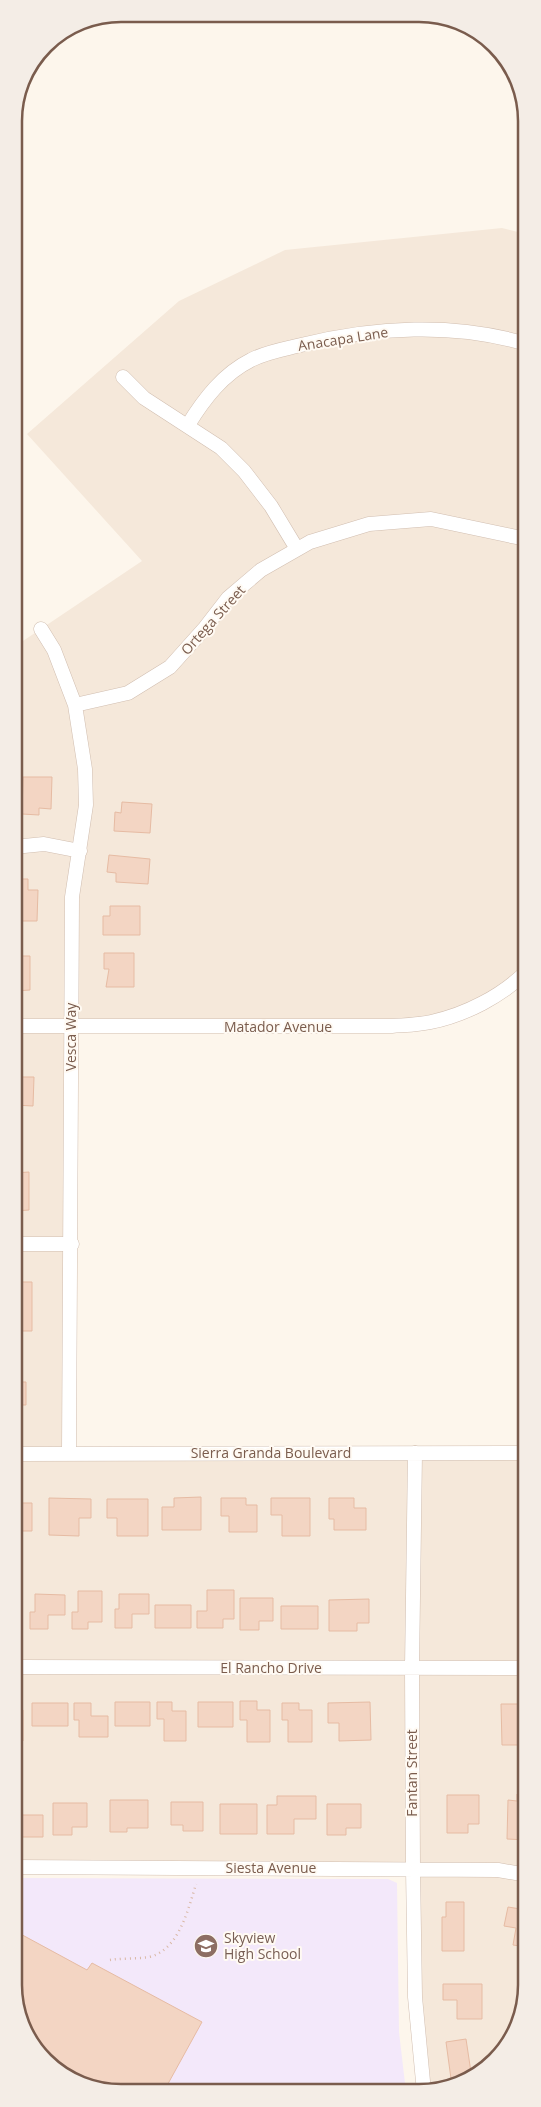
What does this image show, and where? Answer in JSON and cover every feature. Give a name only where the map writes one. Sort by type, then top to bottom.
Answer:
[{"type":"street","name":"Anacapa Lane","points":[[188,424],[203,401],[225,377],[251,360],[320,340],[380,330],[427,329],[480,334],[518,342]]},
{"type":"street","points":[[123,377],[144,398],[188,424],[221,448],[244,471],[271,506],[297,549]]},
{"type":"street","name":"Ortega Street","points":[[74,705],[128,693],[170,667],[204,629],[228,598],[261,570],[310,542],[369,524],[431,518],[518,537]]},
{"type":"street","name":"Vesca Way","points":[[41,629],[54,650],[74,705],[85,770],[86,805],[72,897],[70,1027],[72,1244],[69,1454]]},
{"type":"street","points":[[23,846],[44,844],[80,851]]},
{"type":"street","name":"Matador Avenue","points":[[23,1026],[382,1026],[431,1022],[469,1010],[497,995],[518,979]]},
{"type":"street","points":[[22,1244],[72,1244]]},
{"type":"street","name":"Fantan Street","points":[[415,1453],[412,1668],[413,1869],[415,1997],[423,2084]]},
{"type":"street","name":"Sierra Granda Boulevard","points":[[22,1454],[518,1453]]},
{"type":"street","name":"El Rancho Drive","points":[[22,1667],[518,1668]]},
{"type":"street","name":"Siesta Avenue","points":[[22,1867],[498,1870],[518,1873]]},
{"type":"path","points":[[110,1960],[146,1957],[166,1948],[176,1936],[196,1884]]},
{"type":"shaded area","points":[[502,228],[518,232],[518,982],[431,1022],[71,1027],[69,1452],[518,1453],[518,1998],[511,2023],[505,2035],[485,2060],[457,2077],[432,2084],[425,2084],[413,1869],[22,1868],[23,641],[142,561],[27,434],[179,301],[285,250]]},
{"type":"shaded area","name":"Skyview High School","points":[[22,1878],[388,1879],[397,1883],[399,2032],[405,2084],[115,2084],[102,2083],[84,2077],[61,2064],[43,2046],[33,2029],[24,2005],[22,1985]]},
{"type":"building","points":[[23,777],[52,777],[51,809],[39,808],[39,815],[23,814]]},
{"type":"building","points":[[122,802],[152,804],[150,833],[114,831],[115,812],[121,813]]},
{"type":"building","points":[[109,855],[150,859],[148,884],[116,882],[116,873],[107,872]]},
{"type":"building","points":[[23,879],[28,879],[28,890],[38,890],[37,921],[23,921]]},
{"type":"building","points":[[110,906],[140,906],[140,935],[103,935],[103,916],[110,916]]},
{"type":"building","points":[[104,953],[134,953],[134,987],[106,987],[109,969],[104,969]]},
{"type":"building","points":[[23,956],[30,956],[30,990],[23,990]]},
{"type":"building","points":[[22,1077],[34,1077],[33,1106],[22,1105]]},
{"type":"building","points":[[22,1172],[29,1172],[29,1210],[22,1210]]},
{"type":"building","points":[[22,1282],[32,1282],[32,1331],[22,1331]]},
{"type":"building","points":[[22,1382],[26,1382],[26,1405],[22,1405]]},
{"type":"building","points":[[201,1497],[201,1530],[162,1530],[162,1507],[174,1507],[174,1498]]},
{"type":"building","points":[[49,1498],[91,1499],[91,1518],[79,1518],[79,1536],[49,1535]]},
{"type":"building","points":[[221,1498],[246,1498],[246,1505],[257,1505],[257,1532],[229,1532],[229,1516],[221,1516]]},
{"type":"building","points":[[271,1498],[310,1498],[310,1536],[282,1536],[282,1515],[271,1515]]},
{"type":"building","points":[[329,1498],[354,1498],[354,1508],[366,1508],[366,1530],[334,1530],[334,1519],[329,1519]]},
{"type":"building","points":[[107,1499],[148,1499],[148,1536],[117,1536],[117,1518],[107,1518]]},
{"type":"building","points":[[22,1503],[32,1503],[32,1531],[22,1531]]},
{"type":"building","points":[[207,1590],[234,1590],[234,1619],[223,1619],[223,1628],[197,1628],[197,1611],[207,1611]]},
{"type":"building","points":[[78,1591],[102,1591],[102,1622],[88,1622],[88,1629],[72,1629],[72,1612],[78,1612]]},
{"type":"building","points":[[35,1594],[65,1595],[65,1615],[48,1615],[48,1629],[30,1629],[30,1612],[35,1612]]},
{"type":"building","points":[[119,1594],[149,1594],[149,1614],[132,1614],[132,1628],[115,1628],[115,1609],[119,1609]]},
{"type":"building","points":[[240,1598],[273,1598],[273,1621],[259,1621],[259,1630],[240,1630]]},
{"type":"building","points":[[369,1599],[369,1623],[357,1623],[357,1631],[329,1631],[329,1600]]},
{"type":"building","points":[[155,1605],[191,1605],[191,1628],[155,1628]]},
{"type":"building","points":[[281,1606],[318,1606],[318,1629],[281,1629]]},
{"type":"building","points":[[240,1701],[257,1701],[257,1710],[270,1710],[270,1742],[247,1742],[247,1720],[240,1720]]},
{"type":"building","points":[[115,1702],[150,1702],[150,1726],[115,1726]]},
{"type":"building","points":[[157,1702],[172,1702],[172,1711],[186,1711],[186,1741],[164,1741],[164,1719],[157,1719]]},
{"type":"building","points":[[198,1702],[233,1702],[233,1727],[198,1727]]},
{"type":"building","points":[[370,1702],[371,1740],[339,1741],[339,1723],[328,1723],[328,1703]]},
{"type":"building","points":[[32,1703],[68,1703],[68,1726],[32,1726]]},
{"type":"building","points":[[74,1703],[91,1703],[91,1716],[108,1716],[108,1737],[79,1737],[79,1720],[74,1720]]},
{"type":"building","points":[[282,1703],[299,1703],[299,1710],[312,1710],[312,1742],[288,1742],[288,1720],[282,1720]]},
{"type":"building","points":[[501,1704],[518,1704],[518,1745],[502,1745]]},
{"type":"building","points":[[22,1710],[23,1710],[22,1741]]},
{"type":"building","points":[[517,1794],[518,1840],[507,1839],[508,1800],[517,1801]]},
{"type":"building","points":[[447,1795],[479,1795],[479,1824],[468,1824],[468,1833],[447,1833]]},
{"type":"building","points":[[277,1796],[316,1796],[316,1819],[294,1819],[294,1834],[267,1834],[267,1805],[277,1805]]},
{"type":"building","points":[[110,1800],[148,1800],[148,1828],[127,1828],[127,1832],[110,1832]]},
{"type":"building","points":[[171,1802],[203,1802],[203,1831],[183,1831],[183,1825],[171,1825]]},
{"type":"building","points":[[53,1803],[87,1803],[87,1827],[72,1827],[72,1835],[53,1835]]},
{"type":"building","points":[[220,1804],[257,1804],[257,1834],[220,1834]]},
{"type":"building","points":[[327,1804],[361,1804],[361,1828],[346,1828],[346,1835],[327,1835]]},
{"type":"building","points":[[22,1815],[43,1815],[43,1837],[22,1837]]},
{"type":"building","points":[[446,1902],[464,1902],[464,1951],[442,1951],[442,1917],[446,1917]]},
{"type":"building","points":[[508,1907],[518,1909],[518,1946],[513,1945],[516,1928],[504,1926]]},
{"type":"building","points":[[22,1935],[87,1970],[92,1963],[202,2022],[168,2084],[102,2083],[84,2077],[61,2064],[43,2046],[33,2029],[23,1998]]},
{"type":"building","points":[[443,1984],[482,1984],[482,2019],[457,2019],[457,2000],[443,2000]]},
{"type":"building","points":[[466,2039],[471,2070],[451,2079],[446,2042]]},
{"type":"place","name":"Skyview High School","points":[[206,1946]]}]
